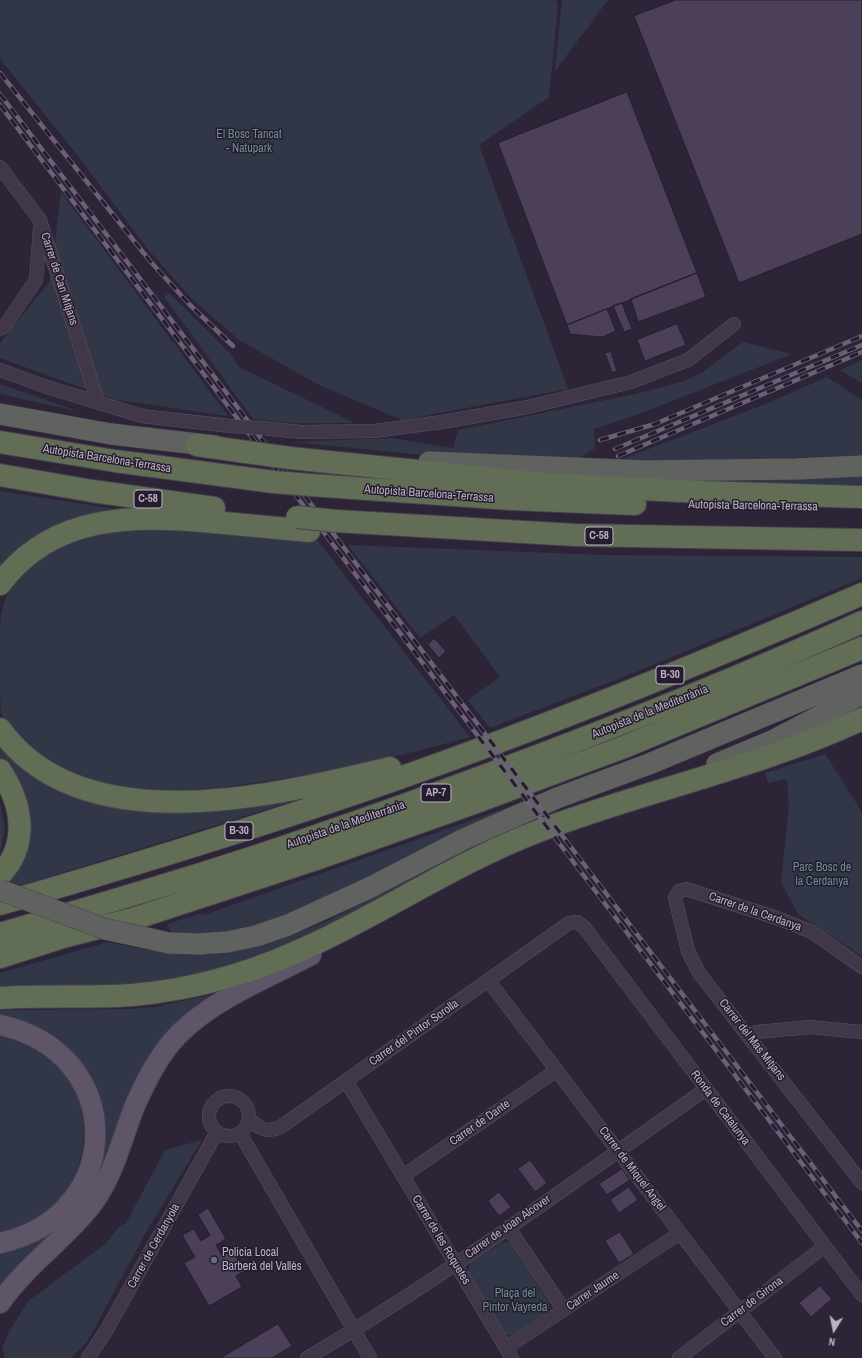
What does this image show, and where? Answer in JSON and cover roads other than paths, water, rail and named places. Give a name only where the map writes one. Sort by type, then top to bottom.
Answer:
[{"type":"highway","points":[[0,414],[111,434],[544,484],[700,492],[862,497]]},
{"type":"highway","name":"Autopista Barcelona-Terrassa","points":[[0,442],[122,462],[274,482],[311,485],[510,500],[688,505],[862,507]]},
{"type":"highway","points":[[287,455],[480,465],[645,471],[796,469],[862,466]]},
{"type":"highway","name":"C-58","points":[[0,475],[303,524],[340,527],[746,539],[862,540]]},
{"type":"highway","points":[[0,584],[20,560],[47,542],[81,528],[112,520],[138,518],[303,524]]},
{"type":"highway","name":"B-30","points":[[0,904],[195,846],[392,781],[634,690],[862,594]]},
{"type":"highway","name":"Autopista de la Mediterrània","points":[[0,934],[128,897],[311,838],[466,782],[698,693],[862,622]]},
{"type":"highway","name":"Autopista de la Mediterrània","points":[[0,957],[66,936],[141,916],[322,857],[474,803],[624,747],[862,648]]},
{"type":"highway","points":[[0,890],[105,929],[169,943],[199,944],[227,942],[256,936],[288,925],[369,888],[464,839],[557,798],[649,764],[862,675]]},
{"type":"highway","points":[[0,998],[133,995],[178,990],[250,970],[302,951],[486,853],[628,796],[747,752],[862,694]]},
{"type":"highway","points":[[582,815],[771,754],[862,719]]},
{"type":"highway","points":[[0,729],[18,751],[44,771],[63,781],[95,792],[149,801],[190,802],[304,787],[475,750]]},
{"type":"highway","points":[[0,770],[16,797],[21,825],[15,853],[0,875]]},
{"type":"main road","points":[[0,783],[16,809],[21,825]]},
{"type":"main road","points":[[0,1303],[14,1285],[93,1203],[114,1165],[127,1125],[147,1081],[166,1049],[178,1035],[210,1009],[385,915],[409,893]]},
{"type":"main road","points":[[0,1025],[27,1033],[45,1042],[59,1052],[71,1065],[81,1079],[88,1095],[96,1130],[89,1169],[77,1194],[68,1207],[44,1227],[20,1238],[0,1243]]},
{"type":"street","name":"Carrer de Can Mitjans","points":[[0,168],[40,220],[98,402]]},
{"type":"street","points":[[0,329],[4,327],[36,280],[40,220]]},
{"type":"street","points":[[0,370],[44,386],[142,416],[301,432],[374,431],[442,422],[528,407],[631,382],[688,360],[734,324]]},
{"type":"street","name":"Carrer de la Cerdanya","points":[[686,889],[777,918],[812,932],[862,967]]},
{"type":"street","name":"Carrer del Mas Mitjans","points":[[686,889],[679,891],[675,898],[688,951],[699,973],[862,1182]]},
{"type":"street","name":"Carrer del Pintor Sorolla","points":[[250,1119],[262,1129],[276,1130],[569,923],[577,922]]},
{"type":"street","name":"Ronda de Catalunya","points":[[577,922],[584,927],[862,1295]]},
{"type":"street","name":"Carrer de Miquel Angel","points":[[488,980],[775,1358]]},
{"type":"street","points":[[749,1036],[757,1032],[810,1027],[862,1032]]},
{"type":"street","name":"Carrer de Dante","points":[[403,1176],[557,1070]]},
{"type":"street","name":"Carrer de les Roquetes","points":[[346,1081],[509,1353]]},
{"type":"street","name":"Carrer de Joan Alcover","points":[[306,1358],[354,1330],[456,1264],[706,1089]]},
{"type":"street","points":[[226,1096],[236,1096],[249,1109],[250,1119],[248,1124],[240,1133],[228,1136],[217,1132],[211,1125],[209,1116],[211,1106],[217,1099],[226,1096]]},
{"type":"street","name":"Carrer de Cerdanyola","points":[[88,1358],[106,1331],[217,1132]]},
{"type":"street","points":[[240,1133],[370,1358]]},
{"type":"street","points":[[508,1227],[564,1310]]},
{"type":"street","name":"Carrer Jaume","points":[[509,1353],[564,1310],[680,1233]]},
{"type":"street","name":"Carrer de Girona","points":[[679,1358],[825,1246]]},
{"type":"railway","points":[[0,73],[150,261],[189,304],[233,346]]},
{"type":"railway","points":[[0,94],[862,1231]]},
{"type":"railway","points":[[0,105],[862,1243]]},
{"type":"railway","points":[[600,440],[655,424],[862,336]]},
{"type":"railway","points":[[615,449],[862,345]]},
{"type":"railway","points":[[618,456],[862,352]]},
{"type":"place","name":"Policia Local Barberà del Vallès","points":[[214,1260]]},
{"type":"park label","name":"El Bosc Tancat - Natupark","points":[[249,142]]},
{"type":"park label","name":"Parc Bosc de la Cerdanya","points":[[822,875]]},
{"type":"park label","name":"Plaça del Pintor Vayreda","points":[[515,1301]]}]
